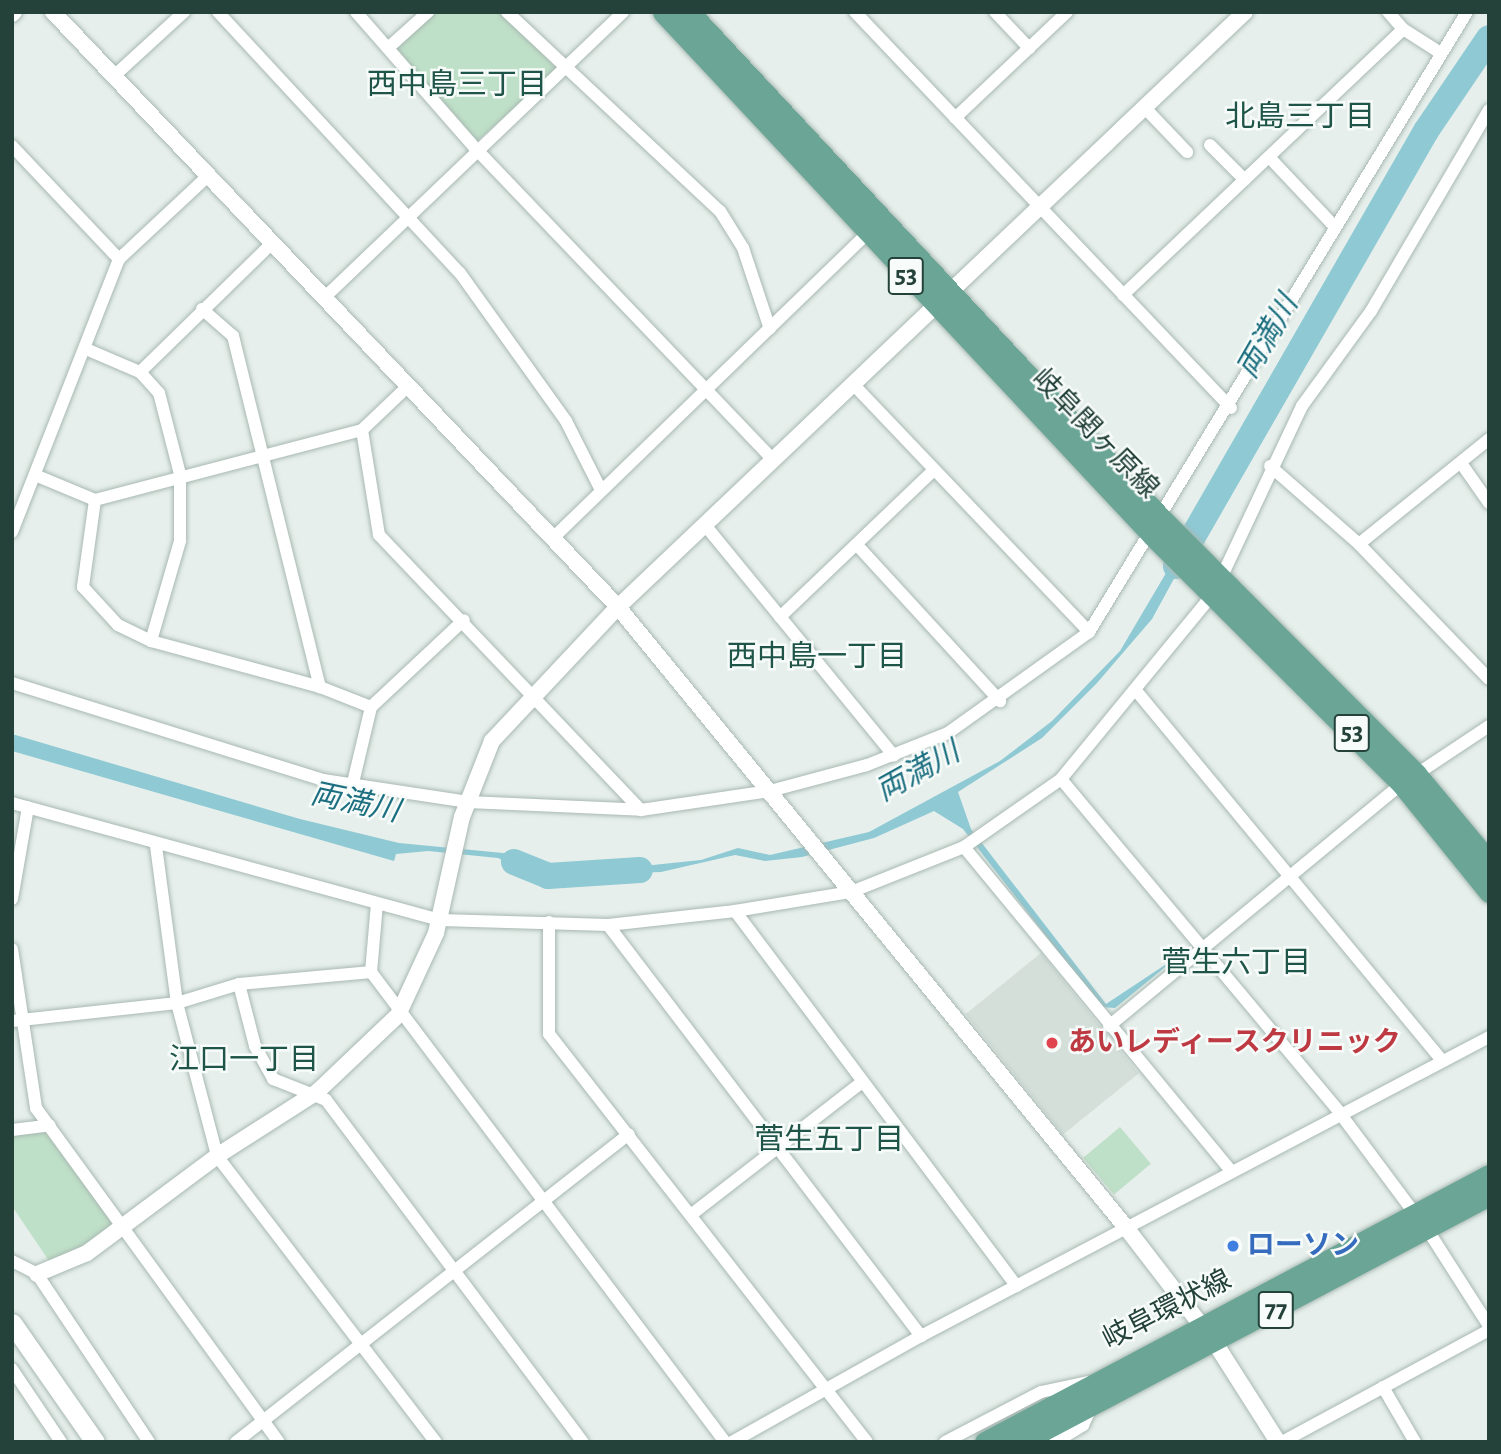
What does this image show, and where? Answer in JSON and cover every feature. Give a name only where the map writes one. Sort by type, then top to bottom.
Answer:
[{"type":"main road","name":"岐阜関ヶ原線","points":[[663,12],[867,234],[940,298]]},
{"type":"main road","name":"岐阜関ヶ原線","points":[[689,12],[940,298],[1156,526],[1215,580],[1489,862]]},
{"type":"main road","name":"岐阜関ヶ原線","points":[[1409,779],[1489,892]]},
{"type":"main road","name":"岐阜環状線","points":[[985,1442],[1059,1411],[1093,1404],[1215,1343],[1421,1222],[1489,1175]]},
{"type":"main road","name":"岐阜環状線","points":[[1021,1442],[1059,1411],[1088,1382],[1200,1323],[1421,1222],[1489,1195]]},
{"type":"main road","points":[[12,1323],[95,1442]]},
{"type":"street","points":[[53,12],[324,298],[405,389],[618,607],[1124,1226],[1215,1343],[1280,1442],[1489,1328],[1421,1222],[1339,1112],[1061,779]]},
{"type":"street","points":[[114,76],[184,12]]},
{"type":"street","points":[[218,12],[460,273],[566,421],[601,490]]},
{"type":"street","points":[[356,12],[477,150],[705,392],[772,458]]},
{"type":"street","points":[[388,48],[428,12]]},
{"type":"street","points":[[507,12],[566,62],[720,211],[743,248],[770,329]]},
{"type":"street","points":[[324,298],[566,62],[623,12]]},
{"type":"street","points":[[855,12],[1231,408]]},
{"type":"street","points":[[995,12],[1029,48]]},
{"type":"street","points":[[955,118],[1067,12]]},
{"type":"street","points":[[37,1274],[88,1253],[217,1156],[317,1092],[398,1015],[442,915],[465,810],[492,741],[534,692],[618,607],[940,298],[1041,209],[1245,12]]},
{"type":"street","points":[[1388,12],[1403,29],[1439,52]]},
{"type":"street","points":[[12,683],[352,787],[465,810],[641,810],[770,792],[894,757],[1000,701],[1089,632],[1231,408],[1439,52],[1468,12]]},
{"type":"street","points":[[1123,295],[1403,29]]},
{"type":"street","points":[[1145,108],[1187,152]]},
{"type":"street","points":[[12,803],[156,846],[377,904],[442,915],[608,925],[735,911],[846,886],[964,848],[1061,779],[1138,693],[1215,580],[1270,466],[1488,111]]},
{"type":"street","points":[[1210,145],[1245,180]]},
{"type":"street","points":[[12,146],[119,259]]},
{"type":"street","points":[[1269,157],[1335,228]]},
{"type":"street","points":[[12,532],[86,349],[119,259],[208,176]]},
{"type":"street","points":[[552,539],[867,234]]},
{"type":"street","points":[[140,372],[271,244]]},
{"type":"street","points":[[202,309],[233,336],[320,687]]},
{"type":"street","points":[[86,349],[140,372],[159,393],[180,474],[180,541],[150,641]]},
{"type":"street","points":[[852,383],[1089,632]]},
{"type":"street","points":[[35,475],[95,500],[180,474],[262,458],[362,430],[405,389]]},
{"type":"street","points":[[362,430],[379,535],[534,692],[641,810]]},
{"type":"street","points":[[1359,544],[1489,439]]},
{"type":"street","points":[[1461,463],[1489,503]]},
{"type":"street","points":[[1270,466],[1359,544],[1489,679]]},
{"type":"street","points":[[780,617],[933,471]]},
{"type":"street","points":[[95,500],[83,587],[118,625],[150,641],[320,687],[371,708]]},
{"type":"street","points":[[705,525],[894,757]]},
{"type":"street","points":[[857,545],[1000,701]]},
{"type":"street","points":[[352,787],[371,708],[464,620]]},
{"type":"street","points":[[1138,693],[1442,1060]]},
{"type":"street","points":[[1109,1026],[1200,948],[1409,779],[1489,726]]},
{"type":"street","points":[[12,899],[28,807]]},
{"type":"street","points":[[156,846],[177,1003],[217,1156],[436,1442]]},
{"type":"street","points":[[964,848],[1230,1170]]},
{"type":"street","points":[[377,904],[371,972],[398,1015],[725,1442]]},
{"type":"street","points":[[735,911],[1017,1286]]},
{"type":"street","points":[[549,922],[544,1025],[867,1442]]},
{"type":"street","points":[[608,925],[921,1336]]},
{"type":"street","points":[[12,949],[18,1021],[36,1108],[279,1442]]},
{"type":"street","points":[[18,1021],[177,1003],[239,984],[371,972]]},
{"type":"street","points":[[239,984],[254,1046],[273,1079],[317,1092],[583,1442]]},
{"type":"street","points":[[732,1442],[826,1387],[1124,1226],[1339,1112],[1489,1037]]},
{"type":"street","points":[[692,1214],[862,1082]]},
{"type":"street","points":[[12,1130],[50,1125]]},
{"type":"street","points":[[236,1442],[360,1340],[629,1134]]},
{"type":"street","points":[[12,1261],[37,1274],[149,1442]]},
{"type":"street","points":[[12,1369],[61,1442]]},
{"type":"street","points":[[945,1442],[1041,1392],[1088,1382]]},
{"type":"street","points":[[1383,1387],[1415,1442]]},
{"type":"street","points":[[1055,1442],[1083,1425],[1093,1404]]},
{"type":"shaded area","name":"あいレディースクリニック","points":[[1041,953],[1139,1073],[1063,1135],[966,1014]]},
{"type":"green space","points":[[434,12],[502,12],[558,70],[477,141],[394,48]]},
{"type":"green space","points":[[1120,1127],[1151,1164],[1114,1195],[1083,1158]]},
{"type":"green space","points":[[45,1132],[117,1226],[51,1264],[12,1206],[12,1136]]},
{"type":"water","points":[[1169,568],[1176,575],[1152,619],[1097,683],[1042,738],[958,792],[971,829],[1106,1004],[1180,955],[1115,1008],[1101,1007],[963,829],[934,811],[874,838],[802,857],[765,861],[735,855],[661,872],[540,876],[498,858],[428,851],[396,854],[394,861],[12,751],[12,734],[300,819],[399,843],[503,853],[538,866],[624,868],[701,860],[738,848],[770,855],[869,832],[1000,761],[1052,721],[1120,651]]},
{"type":"waterway","name":"両満川","points":[[1176,566],[1426,131],[1489,38]]},
{"type":"waterway","name":"両満川","points":[[514,862],[548,876],[640,870]]},
{"type":"place","name":"あいレディースクリニック","points":[[1052,1043]]},
{"type":"place","name":"ローソン","points":[[1233,1246]]},
{"type":"district","name":"西中島三丁目","points":[[457,85]]},
{"type":"district","name":"北島三丁目","points":[[1300,117]]},
{"type":"district","name":"西中島一丁目","points":[[817,657]]},
{"type":"district","name":"菅生六丁目","points":[[1236,963]]},
{"type":"district","name":"江口一丁目","points":[[244,1060]]},
{"type":"district","name":"菅生五丁目","points":[[829,1140]]}]
